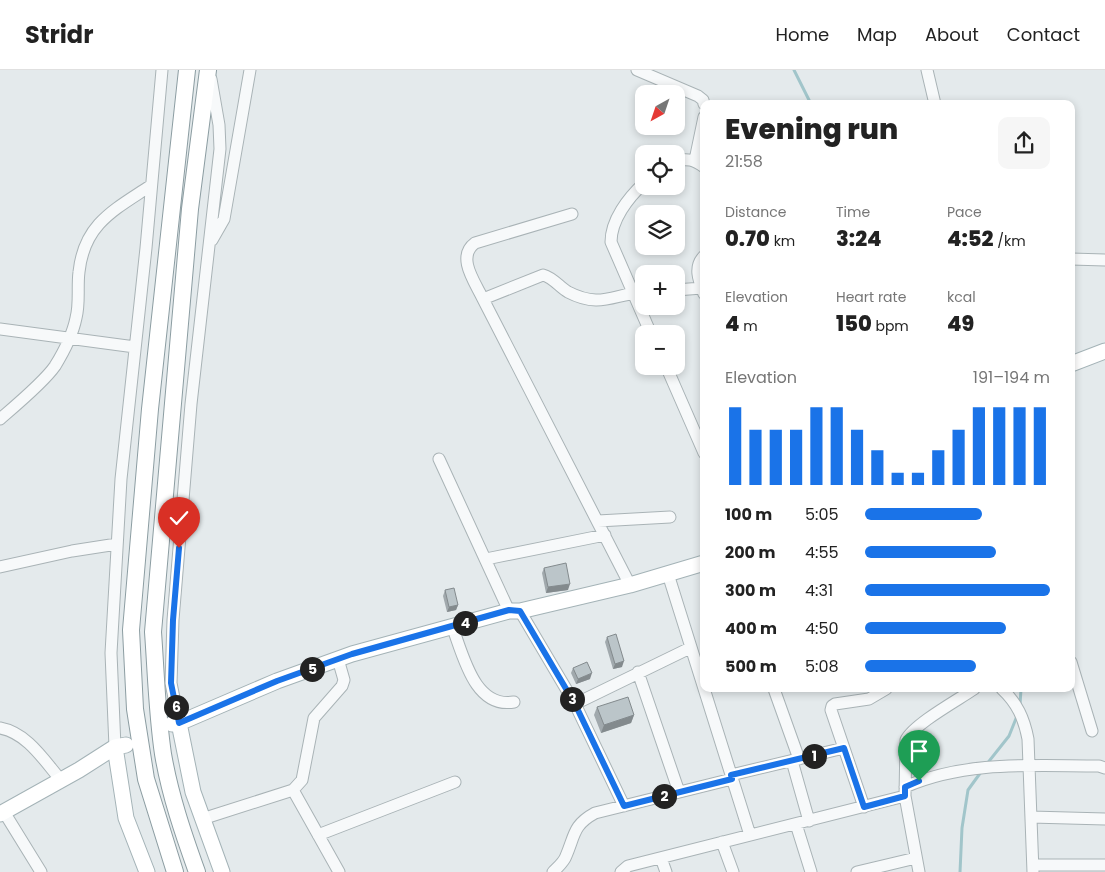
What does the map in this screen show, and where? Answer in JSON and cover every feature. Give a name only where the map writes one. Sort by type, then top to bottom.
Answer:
[{"type":"highway","points":[[174,872],[146,779],[135,709],[131,630],[150,409],[187,70]]},
{"type":"highway","points":[[197,872],[175,810],[163,754],[153,632],[190,209],[209,70]]},
{"type":"main road","points":[[1075,362],[1105,351]]},
{"type":"main road","points":[[222,872],[193,792],[176,724],[277,681],[338,659],[452,626],[630,585],[700,564]]},
{"type":"main road","points":[[2,813],[121,746],[126,818],[147,872]]},
{"type":"street","points":[[121,746],[111,653],[121,479],[146,248],[150,186],[162,70]]},
{"type":"street","points":[[176,724],[171,683],[173,620],[190,404],[220,149],[219,125],[209,70]]},
{"type":"street","points":[[209,245],[224,219],[250,70]]},
{"type":"street","points":[[637,70],[698,96],[703,100]]},
{"type":"street","points":[[927,70],[934,100]]},
{"type":"street","points":[[685,158],[699,164]]},
{"type":"street","points":[[0,419],[54,367],[76,318],[79,272],[84,248],[91,232],[108,214],[150,186]]},
{"type":"street","points":[[635,192],[624,206],[611,233],[611,242],[635,285]]},
{"type":"street","points":[[572,214],[475,243],[469,247],[466,254],[468,269],[630,585]]},
{"type":"street","points":[[1075,259],[1105,260]]},
{"type":"street","points":[[700,261],[697,271],[700,281]]},
{"type":"street","points":[[483,299],[543,275],[550,277],[569,292],[598,301],[610,300],[635,293]]},
{"type":"street","points":[[685,290],[700,291]]},
{"type":"street","points":[[0,329],[135,347]]},
{"type":"street","points":[[670,375],[700,444]]},
{"type":"street","points":[[439,459],[486,559],[515,611],[575,704],[624,806]]},
{"type":"street","points":[[598,521],[670,517]]},
{"type":"street","points":[[486,559],[605,535]]},
{"type":"street","points":[[0,568],[72,551],[118,544]]},
{"type":"street","points":[[668,574],[690,648],[700,672]]},
{"type":"street","points":[[452,626],[475,684],[484,694],[497,701],[514,702]]},
{"type":"street","points":[[575,704],[690,648]]},
{"type":"street","points":[[202,819],[293,790],[302,780],[314,718],[342,686],[344,674],[338,659]]},
{"type":"street","points":[[638,672],[679,792]]},
{"type":"street","points":[[1075,675],[1092,731]]},
{"type":"street","points":[[706,692],[750,835]]},
{"type":"street","points":[[775,692],[796,760],[809,821]]},
{"type":"street","points":[[864,807],[831,710],[832,706],[840,703],[869,699],[881,692]]},
{"type":"street","points":[[919,872],[905,792],[905,744],[908,734],[969,692]]},
{"type":"street","points":[[1006,692],[1021,713],[1028,739],[1033,868],[1105,865]]},
{"type":"street","points":[[0,728],[18,735],[30,744],[60,779]]},
{"type":"street","points":[[561,869],[578,824],[595,813],[844,748]]},
{"type":"street","points":[[621,872],[628,866],[864,807],[905,792],[919,781],[960,770],[996,766],[1099,766],[1105,768]]},
{"type":"street","points":[[318,835],[456,782]]},
{"type":"street","points":[[293,790],[339,872]]},
{"type":"street","points":[[2,813],[41,872]]},
{"type":"street","points":[[1031,817],[1105,819]]},
{"type":"street","points":[[796,824],[811,872]]},
{"type":"street","points":[[722,842],[733,872]]},
{"type":"street","points":[[660,858],[666,872]]},
{"type":"street","points":[[859,872],[916,858]]},
{"type":"building","points":[[566,563],[570,584],[548,587],[544,568]]},
{"type":"building","points":[[454,588],[458,605],[449,607],[445,590]]},
{"type":"building","points":[[616,634],[624,661],[615,664],[607,637]]},
{"type":"building","points":[[587,662],[592,673],[578,679],[573,668]]},
{"type":"building","points":[[628,697],[634,715],[604,725],[597,707]]},
{"type":"waterway","points":[[794,70],[809,100]]},
{"type":"waterway","points":[[1020,705],[1021,692]]},
{"type":"waterway","points":[[986,765],[1009,736],[1017,716]]},
{"type":"waterway","points":[[960,872],[962,828],[968,790],[981,772]]},
{"type":"route","points":[[179,548],[173,620],[171,683],[179,723],[277,681],[352,654],[509,610],[520,611],[575,704],[624,806],[732,779],[731,775],[844,748],[864,807],[905,796],[905,787],[919,781]]}]
